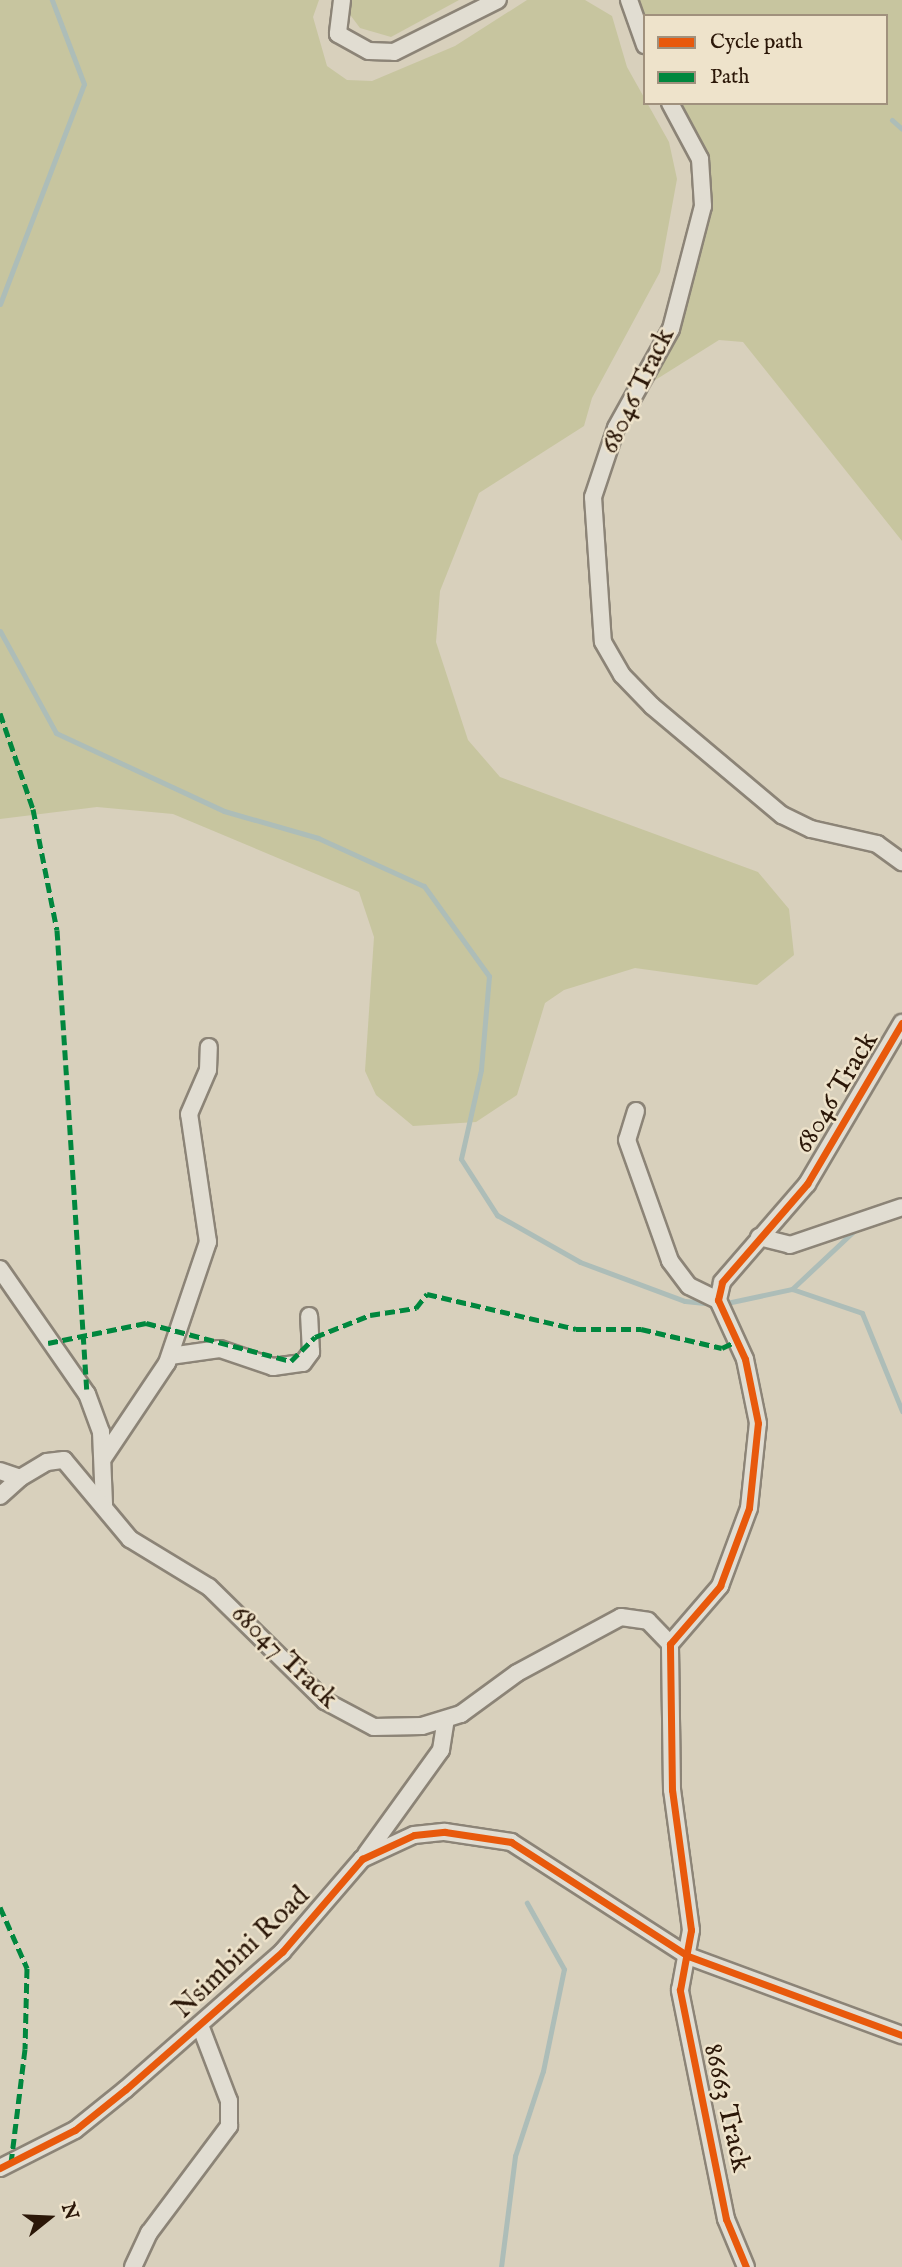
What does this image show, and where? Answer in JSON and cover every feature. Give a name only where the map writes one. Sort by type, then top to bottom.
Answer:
[{"type":"street","points":[[342,0],[336,18],[343,39],[369,51],[394,52],[498,0]]},
{"type":"street","points":[[629,0],[643,39]]},
{"type":"street","name":"68046 Track","points":[[671,105],[700,159],[703,206],[671,329],[616,428],[593,497],[603,642],[622,676],[652,706],[782,815],[811,829],[877,845],[902,861]]},
{"type":"street","name":"68046 Track","points":[[718,1300],[722,1282],[807,1184],[902,1023]]},
{"type":"street","points":[[104,1457],[170,1356],[208,1242],[189,1114],[208,1070],[209,1047]]},
{"type":"street","points":[[636,1111],[627,1140],[670,1261],[689,1286],[718,1300],[753,1386],[758,1423],[750,1497],[720,1586],[670,1644],[672,1790],[691,1930],[688,1956]]},
{"type":"street","points":[[759,1237],[790,1245],[902,1207]]},
{"type":"street","points":[[0,1269],[87,1394],[104,1457],[104,1504]]},
{"type":"street","points":[[170,1356],[220,1349],[273,1367],[303,1363],[311,1352],[309,1316]]},
{"type":"street","name":"68047 Track","points":[[20,1478],[47,1462],[64,1460],[104,1504],[130,1539],[209,1587],[350,1720],[398,1729],[446,1720],[621,1617],[648,1621],[670,1644]]},
{"type":"street","points":[[0,1471],[20,1478],[0,1496]]},
{"type":"street","points":[[362,1858],[441,1750],[446,1720]]},
{"type":"street","name":"Nsimbini Road","points":[[0,2168],[75,2130],[282,1952],[362,1858],[414,1835],[445,1832],[511,1842],[688,1956],[902,2035]]},
{"type":"street","name":"86663 Track","points":[[688,1956],[680,1990],[684,2018],[726,2219],[746,2267]]},
{"type":"street","points":[[133,2267],[155,2224],[229,2126],[229,2101],[200,2025]]},
{"type":"shaded area","points":[[0,0],[319,0],[313,17],[327,66],[347,80],[372,81],[455,46],[527,0],[585,0],[612,16],[627,67],[643,96],[643,105],[648,105],[669,142],[677,179],[660,272],[592,398],[584,426],[479,493],[440,591],[436,642],[468,740],[500,777],[758,872],[789,909],[794,955],[757,985],[635,968],[564,990],[545,1003],[517,1095],[476,1122],[413,1126],[376,1095],[365,1071],[374,937],[359,892],[173,814],[97,807],[0,819]]},
{"type":"shaded area","points":[[339,0],[459,0],[391,37],[360,28]]},
{"type":"shaded area","points":[[638,0],[902,0],[902,541],[743,342],[719,340],[641,389],[685,307],[711,202],[701,142],[683,105],[888,105],[888,14],[644,14]]},
{"type":"waterway","points":[[0,304],[84,84],[52,0]]},
{"type":"waterway","points":[[892,120],[902,129]]},
{"type":"waterway","points":[[0,631],[56,733],[224,811],[318,838],[424,886],[489,976],[481,1070],[461,1159],[497,1215],[580,1262],[685,1301],[712,1304]]},
{"type":"waterway","points":[[792,1289],[858,1227]]},
{"type":"waterway","points":[[722,1304],[792,1289],[862,1313],[902,1411]]},
{"type":"waterway","points":[[501,2267],[515,2156],[543,2071],[564,1969],[527,1903]]},
{"type":"marked path","points":[[0,713],[33,809],[57,930],[87,1394]]},
{"type":"marked path","points":[[48,1343],[146,1323],[291,1361],[315,1337],[370,1315],[416,1308],[427,1294],[576,1329],[641,1329],[722,1348],[735,1342]]},
{"type":"marked path","points":[[0,1907],[27,1968],[25,2049],[11,2163]]},
{"type":"cycle path","points":[[746,2267],[726,2219],[680,1990],[691,1930],[672,1790],[670,1644],[720,1586],[749,1508],[758,1423],[745,1359],[718,1300],[722,1282],[807,1184],[902,1023]]},
{"type":"cycle path","points":[[0,2168],[75,2130],[126,2089],[282,1952],[362,1859],[414,1835],[445,1832],[511,1842],[688,1956],[902,2035]]}]
